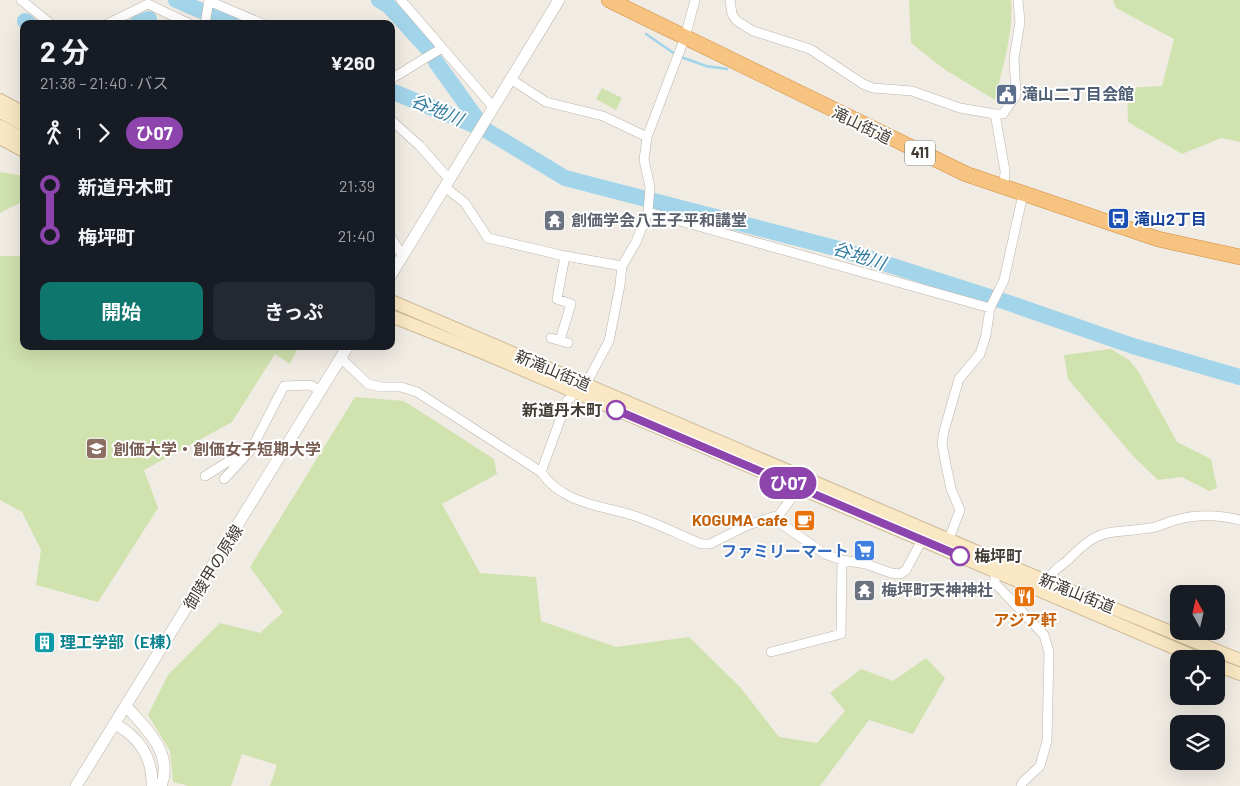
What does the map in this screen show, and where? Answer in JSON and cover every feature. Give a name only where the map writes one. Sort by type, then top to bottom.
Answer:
[{"type":"highway","name":"滝山街道","points":[[609,0],[938,162],[1004,188],[1158,240],[1240,256]]},
{"type":"main road","points":[[0,100],[20,111]]},
{"type":"main road","points":[[0,112],[20,123]]},
{"type":"main road","points":[[0,126],[20,137]]},
{"type":"main road","points":[[0,138],[20,150]]},
{"type":"main road","name":"新滝山街道","points":[[395,303],[799,488],[949,539],[1048,582],[1240,660]]},
{"type":"main road","name":"新滝山街道","points":[[395,318],[582,389],[876,514],[922,540],[1179,650]]},
{"type":"main road","points":[[1225,668],[1240,674]]},
{"type":"street","points":[[21,0],[46,20]]},
{"type":"street","points":[[401,0],[492,110]]},
{"type":"street","points":[[395,269],[512,80],[559,0]]},
{"type":"street","points":[[541,472],[567,401],[582,389],[609,341],[622,266],[636,242],[648,211],[650,187],[644,160],[647,137],[685,37],[695,0]]},
{"type":"street","points":[[730,0],[732,14],[737,21],[753,31],[810,49],[872,88],[912,91],[960,108],[995,114],[1003,114],[1016,95],[1014,58],[1020,22],[1018,0]]},
{"type":"street","points":[[206,20],[209,2],[254,20]]},
{"type":"street","points":[[115,20],[148,4],[182,20]]},
{"type":"street","points":[[395,77],[442,48]]},
{"type":"street","points":[[512,80],[546,102],[603,116],[647,137]]},
{"type":"street","points":[[995,114],[1005,171],[1004,188]]},
{"type":"street","points":[[395,124],[420,146],[447,183],[465,203],[488,238],[565,256],[622,266]]},
{"type":"street","points":[[949,539],[960,510],[951,488],[946,465],[942,444],[944,432],[959,379],[980,354],[986,335],[991,306],[1003,284],[1023,194]]},
{"type":"street","points":[[648,211],[991,306]]},
{"type":"street","points":[[395,244],[403,256]]},
{"type":"street","points":[[560,340],[571,304],[557,299],[565,256]]},
{"type":"street","name":"御陵甲の原線","points":[[76,786],[127,707],[346,350]]},
{"type":"street","points":[[341,358],[368,384],[381,387],[401,387],[417,392],[541,472],[549,483],[576,500],[637,517],[702,544],[710,544],[748,526],[779,516],[799,488]]},
{"type":"street","points":[[224,479],[253,446],[284,386],[310,385],[321,391]]},
{"type":"street","points":[[205,476],[253,446]]},
{"type":"street","points":[[1048,582],[1052,572],[1088,540],[1104,532],[1151,528],[1177,519],[1200,516],[1240,520]]},
{"type":"street","points":[[773,518],[818,550],[842,560],[866,564],[891,574],[900,574],[906,570],[922,540]]},
{"type":"street","points":[[771,652],[841,634],[842,560]]},
{"type":"street","points":[[995,572],[995,583],[1044,635],[1050,652],[1047,742],[1040,766],[1021,786]]},
{"type":"street","points":[[127,707],[148,729],[158,745],[164,766],[161,786]]},
{"type":"street","points":[[115,724],[136,737],[143,748],[152,778],[152,786]]},
{"type":"green space","points":[[909,0],[1011,0],[1009,38],[995,100],[944,69],[911,43]]},
{"type":"green space","points":[[1113,0],[1240,0],[1240,142],[1221,138],[1182,154],[1128,122],[1127,88],[1162,86],[1174,39],[1116,8]]},
{"type":"green space","points":[[602,88],[622,98],[616,110],[596,99]]},
{"type":"green space","points":[[0,172],[20,175],[20,203],[0,213]]},
{"type":"green space","points":[[0,256],[20,256],[20,350],[297,350],[290,364],[275,354],[232,422],[144,470],[158,508],[98,602],[36,585],[41,550],[22,512],[0,500]]},
{"type":"green space","points":[[1111,349],[1129,360],[1138,371],[1177,442],[1211,459],[1217,488],[1209,491],[1182,477],[1158,480],[1134,457],[1068,379],[1064,355]]},
{"type":"green space","points":[[355,397],[404,401],[494,459],[497,474],[442,504],[480,573],[536,577],[541,621],[616,647],[689,637],[740,687],[779,737],[817,743],[845,711],[830,693],[861,669],[893,681],[926,658],[945,678],[913,734],[869,720],[820,786],[270,786],[277,765],[242,754],[231,786],[189,786],[173,782],[170,751],[148,715],[168,675],[220,623],[260,633],[283,612],[250,567]]},
{"type":"waterway","name":"谷地川","points":[[176,0],[223,20]]},
{"type":"waterway","name":"谷地川","points":[[379,0],[389,6],[427,48]]},
{"type":"waterway","points":[[646,34],[675,54]]},
{"type":"waterway","points":[[681,57],[706,66],[727,69]]},
{"type":"waterway","name":"谷地川","points":[[436,62],[484,129]]},
{"type":"waterway","name":"谷地川","points":[[395,93],[484,129],[565,178],[839,249],[1009,303],[1133,346],[1240,377]]},
{"type":"bus line","name":"ひ07","points":[[616,410],[960,556]]},
{"type":"place","name":"滝山二丁目会館","points":[[1006,94]]},
{"type":"place","name":"滝山2丁目","points":[[1118,219]]},
{"type":"place","name":"創価学会八王子平和講堂","points":[[555,220]]},
{"type":"place","name":"新道丹木町","points":[[616,410]]},
{"type":"place","name":"創価大学・創価女子短期大学","points":[[97,449]]},
{"type":"place","name":"KOGUMA cafe","points":[[804,520]]},
{"type":"place","name":"ファミリーマート","points":[[865,551]]},
{"type":"place","name":"梅坪町","points":[[960,556]]},
{"type":"place","name":"梅坪町天神神社","points":[[865,590]]},
{"type":"place","name":"アジア軒","points":[[1025,596]]},
{"type":"place","name":"理工学部（E棟）","points":[[44,642]]}]
